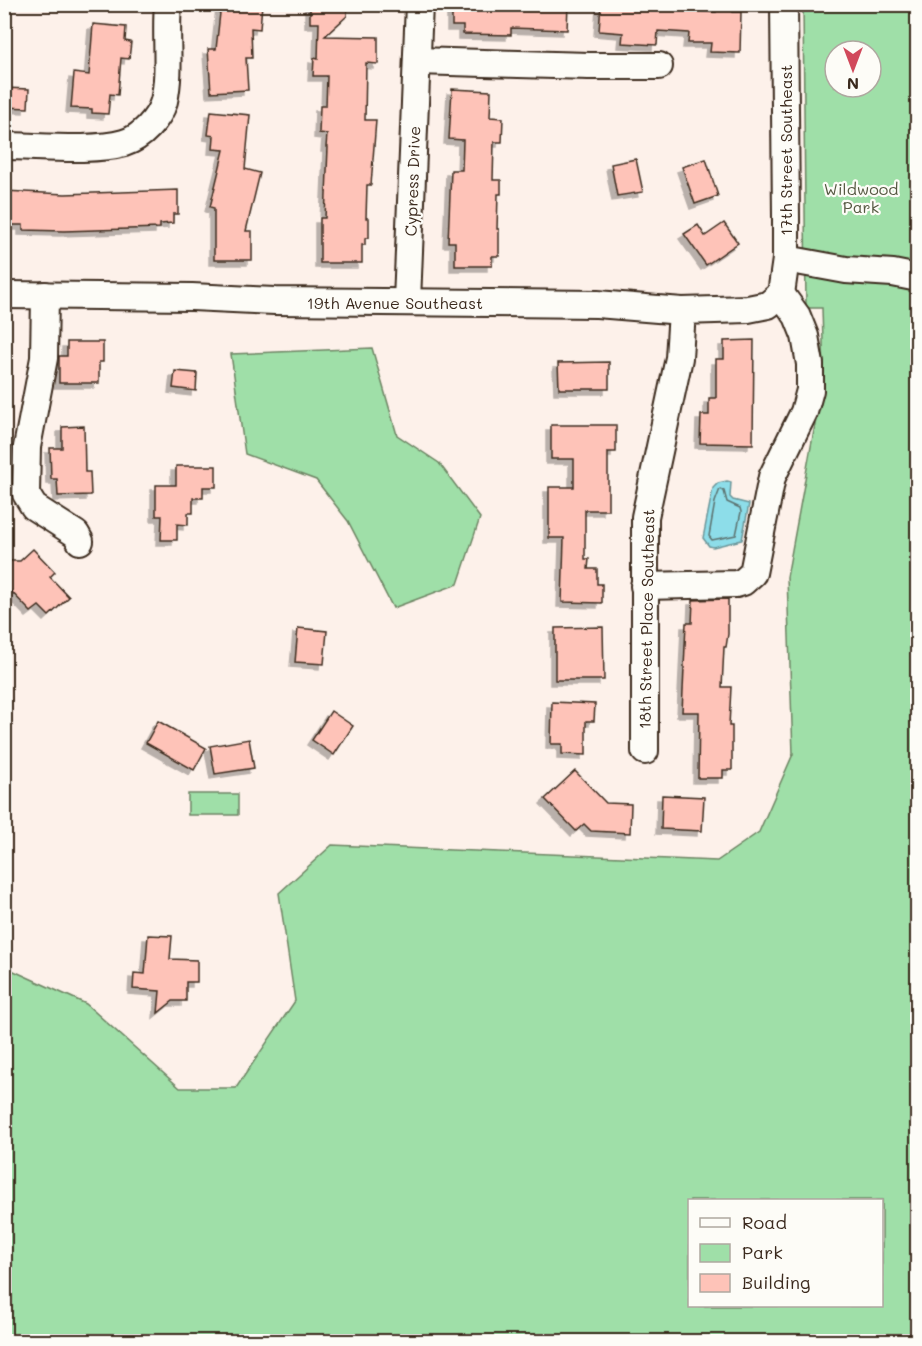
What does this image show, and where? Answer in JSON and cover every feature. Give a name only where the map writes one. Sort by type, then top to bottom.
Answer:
[{"type":"street","points":[[4,146],[99,147],[124,143],[137,137],[152,123],[163,104],[168,4]]},
{"type":"street","name":"Cypress Drive","points":[[407,301],[418,4]]},
{"type":"street","name":"17th Street Southeast","points":[[781,294],[786,259],[784,4]]},
{"type":"street","points":[[417,61],[659,66]]},
{"type":"street","points":[[786,259],[846,270],[893,273],[918,278]]},
{"type":"street","points":[[644,586],[736,584],[744,582],[753,573],[772,477],[804,412],[810,390],[810,364],[805,336],[797,316],[781,294]]},
{"type":"street","name":"19th Avenue Southeast","points":[[4,295],[192,297],[275,301],[597,304],[682,311],[748,309],[768,305],[781,294]]},
{"type":"street","points":[[45,296],[44,358],[27,447],[26,494],[34,507],[76,534],[80,541]]},
{"type":"street","name":"18th Street Place Southeast","points":[[645,751],[645,517],[679,358],[682,311]]},
{"type":"green space","name":"Wildwood Park","points":[[803,5],[917,5],[917,1341],[5,1342],[5,967],[86,1004],[180,1088],[236,1088],[295,1001],[279,893],[332,845],[717,861],[759,832],[793,754],[787,577],[824,376],[822,308],[806,308]]},
{"type":"green space","points":[[372,348],[397,435],[439,463],[480,518],[458,584],[393,608],[348,521],[316,480],[245,454],[231,354]]},
{"type":"green space","points":[[188,794],[238,794],[238,815],[188,815]]},
{"type":"water","points":[[731,482],[730,497],[749,504],[742,540],[713,547],[709,546],[703,538],[713,488],[718,483]]},
{"type":"building","points":[[221,4],[262,4],[260,29],[251,28],[252,58],[246,58],[248,90],[211,92],[208,49],[216,49]]},
{"type":"building","points":[[310,4],[347,4],[347,16],[325,36],[378,37],[378,64],[366,63],[365,120],[376,120],[371,185],[367,185],[366,218],[369,218],[369,238],[365,238],[365,245],[362,245],[362,263],[320,263],[320,218],[325,218],[328,147],[326,147],[327,134],[319,133],[320,106],[326,106],[327,76],[313,76],[314,58],[318,59],[319,23],[310,23]]},
{"type":"building","points":[[452,4],[568,4],[567,30],[511,28],[511,35],[463,34],[463,26],[452,26]]},
{"type":"building","points":[[601,4],[665,4],[665,10],[716,12],[716,4],[732,4],[732,12],[741,12],[740,53],[710,52],[711,43],[688,43],[689,33],[658,31],[657,45],[622,43],[623,33],[599,31]]},
{"type":"building","points":[[93,24],[126,27],[125,41],[131,42],[129,59],[121,58],[118,95],[110,94],[108,114],[92,113],[92,109],[71,108],[74,73],[89,75]]},
{"type":"building","points":[[4,88],[29,89],[28,108],[4,107]]},
{"type":"building","points":[[452,89],[491,91],[490,117],[503,118],[502,142],[494,142],[493,180],[501,180],[501,194],[498,194],[499,256],[492,256],[492,266],[455,266],[455,242],[448,242],[451,170],[462,170],[463,140],[449,139]]},
{"type":"building","points":[[211,111],[250,115],[245,169],[260,173],[246,231],[252,231],[252,260],[214,260],[214,208],[210,207],[224,150],[213,149],[214,136],[208,135]]},
{"type":"building","points":[[636,159],[643,192],[617,196],[611,164]]},
{"type":"building","points":[[706,159],[718,196],[695,204],[682,167]]},
{"type":"building","points":[[178,190],[178,214],[173,214],[173,223],[160,224],[160,228],[64,231],[23,230],[23,225],[4,225],[4,191],[65,194]]},
{"type":"building","points":[[724,223],[738,243],[706,265],[684,234],[698,225],[705,236]]},
{"type":"building","points":[[754,340],[753,444],[700,443],[701,415],[709,415],[709,398],[716,398],[716,359],[724,359],[724,341]]},
{"type":"building","points":[[67,342],[103,342],[103,362],[99,362],[99,383],[59,383],[59,356],[67,356]]},
{"type":"building","points":[[609,362],[609,389],[559,389],[558,363]]},
{"type":"building","points":[[175,371],[197,373],[196,391],[173,388]]},
{"type":"building","points":[[551,425],[616,425],[616,452],[608,452],[608,510],[585,510],[585,559],[589,559],[588,569],[597,569],[597,584],[602,584],[602,603],[562,602],[564,538],[549,538],[549,487],[574,487],[574,459],[551,459]]},
{"type":"building","points":[[84,426],[85,472],[90,472],[91,495],[58,496],[57,479],[51,479],[50,448],[62,448],[62,427]]},
{"type":"building","points":[[176,466],[216,466],[216,487],[203,487],[203,498],[193,498],[193,513],[188,513],[188,525],[177,524],[177,540],[161,540],[162,516],[156,516],[156,485],[176,485]]},
{"type":"building","points":[[33,549],[55,572],[50,577],[69,597],[49,616],[39,606],[31,612],[4,584],[4,561],[20,561]]},
{"type":"building","points":[[728,599],[728,634],[726,647],[724,647],[722,687],[731,687],[729,726],[732,726],[732,770],[723,770],[723,778],[698,778],[699,712],[682,712],[686,623],[692,623],[693,600]]},
{"type":"building","points":[[603,627],[604,680],[555,680],[555,628]]},
{"type":"building","points":[[298,628],[327,631],[324,664],[295,662]]},
{"type":"building","points":[[552,702],[595,704],[594,721],[586,721],[586,755],[562,754],[562,744],[551,744]]},
{"type":"building","points":[[331,711],[353,726],[334,755],[312,740]]},
{"type":"building","points":[[158,721],[206,748],[194,770],[146,743]]},
{"type":"building","points":[[249,739],[254,768],[215,774],[210,746]]},
{"type":"building","points":[[575,771],[606,803],[631,804],[630,833],[591,831],[584,824],[576,831],[545,799]]},
{"type":"building","points":[[662,795],[704,797],[702,831],[661,829]]},
{"type":"building","points":[[148,935],[172,936],[170,959],[197,960],[197,982],[186,982],[186,1001],[173,1001],[158,1013],[160,991],[133,989],[134,973],[145,974]]}]
